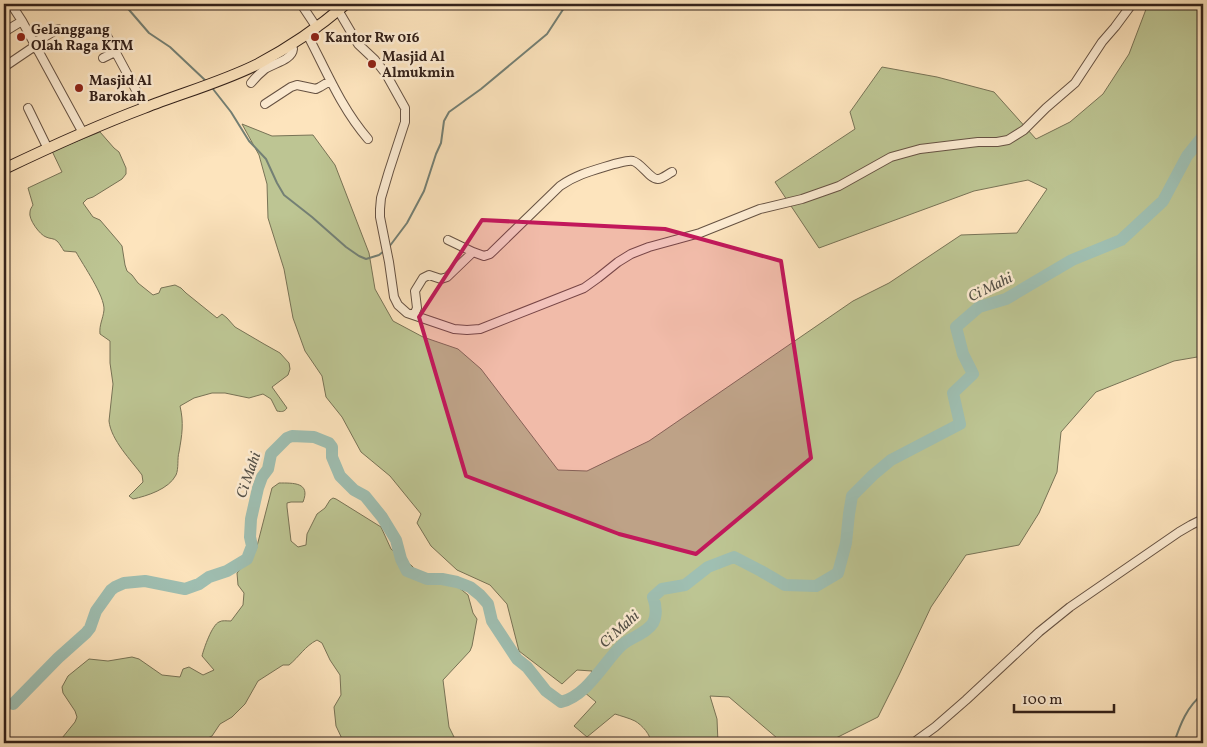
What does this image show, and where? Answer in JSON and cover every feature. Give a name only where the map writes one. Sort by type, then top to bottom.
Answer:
[{"type":"main road","points":[[4,169],[48,148],[145,107],[208,85],[257,64],[317,28],[342,7]]},
{"type":"street","points":[[11,4],[83,133]]},
{"type":"street","points":[[301,4],[317,28]]},
{"type":"street","points":[[342,7],[358,44],[375,60],[386,74],[405,108],[405,122],[381,198],[380,209],[394,297],[398,305],[407,313],[454,329],[467,330],[480,328],[584,288],[631,254],[700,233],[760,209],[802,199],[839,186],[892,157],[920,149],[1008,140],[1024,130],[1046,108],[1075,84],[1102,42],[1132,4]]},
{"type":"street","points":[[4,32],[22,21]]},
{"type":"street","points":[[4,67],[34,44],[58,29]]},
{"type":"street","points":[[308,34],[344,107],[368,139]]},
{"type":"street","points":[[107,36],[145,107]]},
{"type":"street","points":[[251,83],[265,69],[292,54],[293,49],[291,45]]},
{"type":"street","points":[[103,58],[116,52]]},
{"type":"street","points":[[265,104],[291,87],[303,85],[316,88],[330,81]]},
{"type":"street","points":[[28,108],[48,148]]},
{"type":"street","points":[[448,240],[484,256],[490,254],[568,180],[626,161],[634,161],[655,179],[659,179],[672,172]]},
{"type":"street","points":[[414,316],[417,308],[415,291],[422,278],[429,275],[442,279],[447,278],[473,252]]},
{"type":"street","points":[[913,743],[935,727],[1070,607],[1179,532],[1203,520]]},
{"type":"highlighted area","points":[[482,220],[665,229],[781,261],[811,458],[696,554],[619,534],[466,476],[419,317]]},
{"type":"green space","points":[[1148,4],[1203,4],[1203,356],[1174,361],[1096,392],[1061,432],[1057,472],[1039,513],[1019,545],[966,555],[931,607],[878,717],[836,738],[777,738],[729,697],[710,696],[717,719],[718,743],[651,743],[648,734],[638,723],[615,714],[587,737],[574,726],[596,702],[584,692],[592,671],[577,670],[562,684],[519,651],[507,604],[490,585],[457,570],[431,546],[417,523],[421,514],[390,476],[361,452],[342,417],[326,397],[322,376],[305,351],[293,318],[284,269],[268,218],[267,184],[259,155],[242,124],[272,136],[313,135],[335,165],[369,253],[375,289],[393,321],[423,337],[458,349],[481,369],[558,470],[587,471],[649,441],[853,301],[889,283],[961,235],[1017,233],[1047,189],[1028,180],[974,191],[819,248],[775,182],[855,129],[850,112],[882,67],[937,77],[994,92],[1036,139],[1070,122],[1103,94],[1129,54]]},
{"type":"green space","points":[[100,132],[119,152],[126,168],[126,174],[122,179],[83,203],[93,217],[100,220],[122,246],[127,271],[153,295],[159,293],[161,288],[175,285],[181,288],[217,318],[222,314],[235,327],[280,353],[289,363],[290,369],[288,375],[272,387],[287,408],[283,411],[277,411],[271,399],[263,394],[249,398],[225,393],[212,393],[194,398],[180,406],[182,429],[176,475],[163,488],[151,494],[133,499],[129,496],[143,482],[142,475],[122,450],[113,435],[109,421],[113,384],[110,363],[110,341],[100,334],[104,310],[101,297],[76,252],[64,251],[56,240],[44,236],[35,226],[30,215],[33,205],[28,188],[62,172],[52,151]]},
{"type":"green space","points":[[279,483],[299,485],[305,491],[303,502],[287,503],[291,541],[298,547],[306,545],[307,534],[317,514],[333,498],[381,527],[391,549],[412,566],[426,582],[457,586],[468,595],[473,613],[477,619],[472,646],[470,651],[443,680],[449,727],[457,743],[344,743],[336,726],[334,707],[341,695],[340,675],[322,643],[317,640],[309,645],[289,665],[283,665],[258,681],[245,704],[232,717],[220,724],[212,736],[200,742],[58,743],[77,717],[63,693],[62,687],[68,676],[89,659],[108,661],[132,657],[139,659],[162,675],[180,677],[183,669],[189,667],[203,675],[214,670],[202,656],[216,624],[222,621],[231,621],[243,605],[244,593],[238,585],[237,573],[256,550],[272,488]]},
{"type":"waterway","points":[[124,4],[149,33],[170,47],[206,81]]},
{"type":"waterway","points":[[389,247],[407,223],[424,191],[441,143],[444,121],[449,112],[481,89],[547,34],[568,4]]},
{"type":"waterway","points":[[822,9],[847,4]]},
{"type":"waterway","points":[[213,89],[231,112],[249,141],[266,159],[284,195],[359,256],[366,259],[379,255],[384,251]]},
{"type":"waterway","name":"Ci Mahi","points":[[13,704],[58,658],[86,633],[90,628],[96,611],[115,587],[124,583],[145,581],[185,589],[199,584],[209,577],[227,571],[247,559],[252,546],[250,537],[251,519],[262,477],[268,469],[271,454],[287,438],[292,436],[314,437],[329,443],[332,447],[332,457],[340,476],[354,490],[365,496],[382,517],[396,540],[401,559],[407,571],[427,579],[457,582],[470,587],[480,595],[488,604],[492,621],[517,659],[527,667],[546,691],[561,702],[579,693],[622,645],[650,627],[656,613],[653,597],[662,589],[685,585],[708,567],[734,557],[785,585],[816,586],[838,573],[846,543],[852,496],[891,460],[960,424],[953,393],[973,374],[963,354],[956,327],[979,307],[1006,299],[1072,260],[1121,240],[1163,201],[1187,156],[1203,136]]},
{"type":"waterway","points":[[1174,743],[1188,710],[1203,694]]},
{"type":"place","name":"Gelanggang Olah Raga KTM","points":[[21,37]]},
{"type":"place","name":"Kantor Rw 016","points":[[315,37]]},
{"type":"place","name":"Masjid Al Almukmin","points":[[372,64]]},
{"type":"place","name":"Masjid Al Barokah","points":[[79,88]]}]
